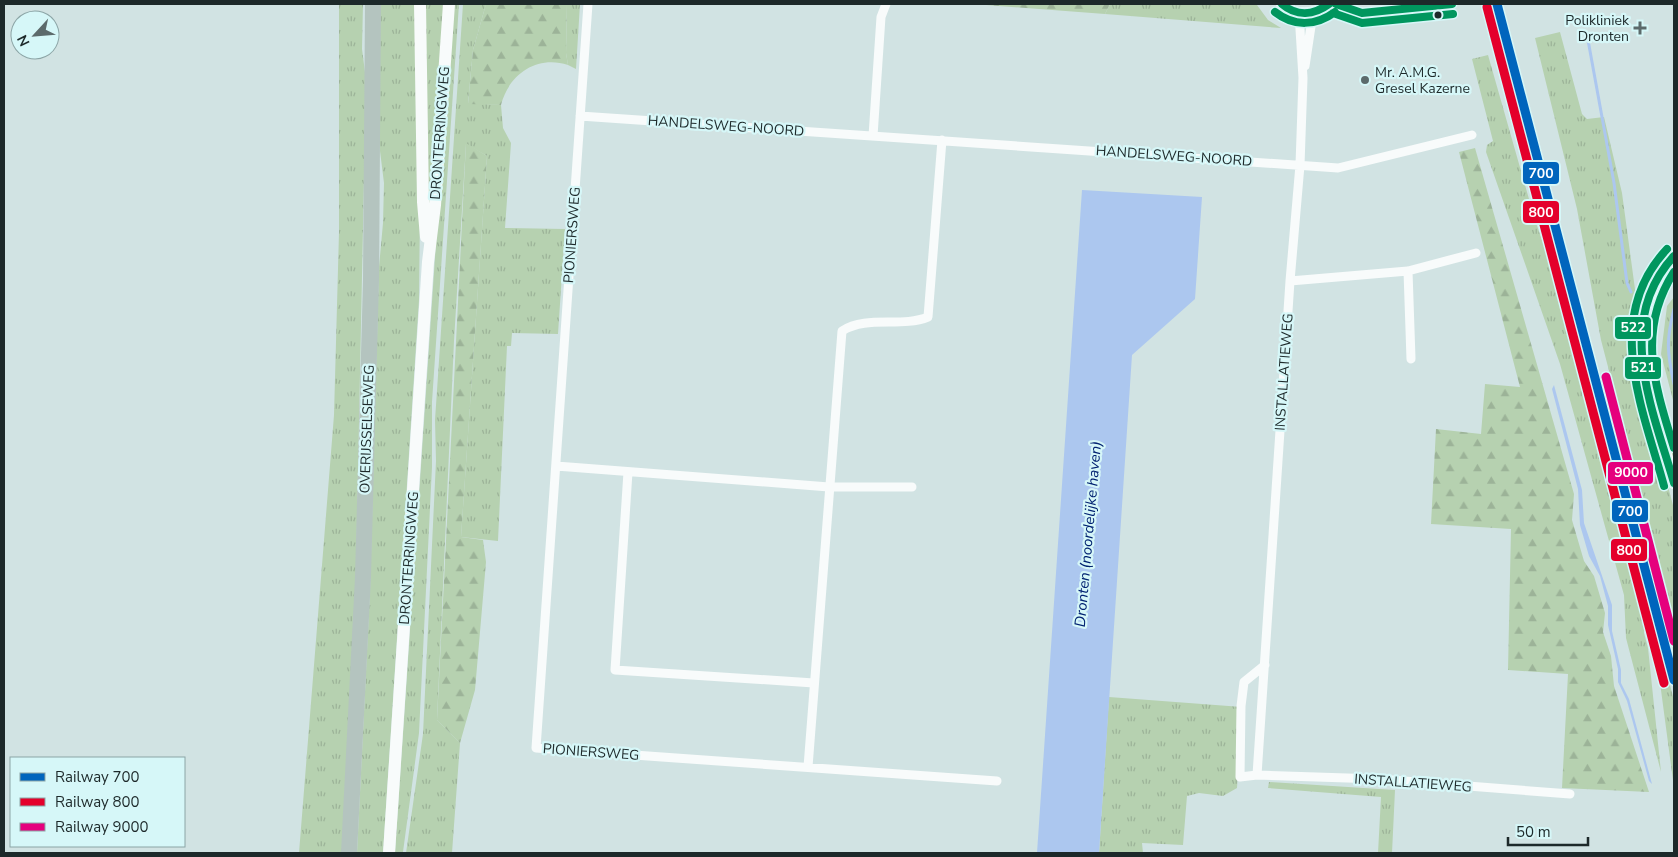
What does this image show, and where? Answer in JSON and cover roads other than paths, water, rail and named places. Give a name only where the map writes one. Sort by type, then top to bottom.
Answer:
[{"type":"highway","name":"OVERIJSSELSEWEG","points":[[349,853],[363,567],[371,280],[373,4]]},
{"type":"main road","name":"DRONTERRINGWEG","points":[[420,4],[423,202],[428,262]]},
{"type":"main road","name":"DRONTERRINGWEG","points":[[389,853],[428,262],[435,205],[449,4]]},
{"type":"main road","points":[[1282,4],[1286,8],[1299,13],[1313,13],[1329,4]]},
{"type":"main road","points":[[1674,256],[1662,271],[1646,301],[1640,327],[1644,374],[1674,484]]},
{"type":"street","name":"PIONIERSWEG","points":[[588,4],[536,748],[997,781]]},
{"type":"street","points":[[873,136],[881,17],[878,4]]},
{"type":"street","points":[[881,17],[886,4]]},
{"type":"street","name":"INSTALLATIEWEG","points":[[1257,775],[1290,281],[1300,165],[1303,78],[1299,13]]},
{"type":"street","name":"INSTALLATIEWEG","points":[[1303,78],[1313,13]]},
{"type":"street","name":"HANDELSWEG-NOORD","points":[[580,116],[1338,168],[1472,135]]},
{"type":"street","points":[[808,768],[842,330],[852,324],[915,322],[928,317],[942,140]]},
{"type":"street","points":[[1290,281],[1408,271],[1476,253]]},
{"type":"street","points":[[1408,271],[1411,359]]},
{"type":"street","points":[[556,466],[829,487],[912,487]]},
{"type":"street","points":[[628,472],[615,670],[814,683]]},
{"type":"street","name":"INSTALLATIEWEG","points":[[1265,665],[1244,682],[1241,706],[1240,777],[1257,775],[1378,779],[1570,794]]},
{"type":"water","name":"Dronten (noordelijke haven)","points":[[1082,190],[1202,197],[1195,299],[1132,355],[1099,853],[1037,853]]},
{"type":"water","points":[[1554,385],[1582,490],[1584,523],[1612,605],[1612,631],[1621,670],[1621,683],[1629,699],[1652,784],[1649,781],[1627,701],[1618,682],[1618,669],[1608,625],[1608,606],[1600,576],[1589,556],[1580,525],[1578,489],[1552,389]]},
{"type":"waterway","points":[[1588,40],[1614,183],[1627,283],[1631,292]]},
{"type":"waterway","points":[[1674,309],[1668,346],[1674,384]]},
{"type":"rail line","name":"700","points":[[1497,4],[1674,680]]},
{"type":"rail line","name":"800","points":[[1487,7],[1664,683]]},
{"type":"rail line","name":"9000","points":[[1606,377],[1674,641]]},
{"type":"place","name":"Polikliniek Dronten","points":[[1640,28]]},
{"type":"place","name":"Mr. A.M.G. Gresel Kazerne","points":[[1365,80]]}]
